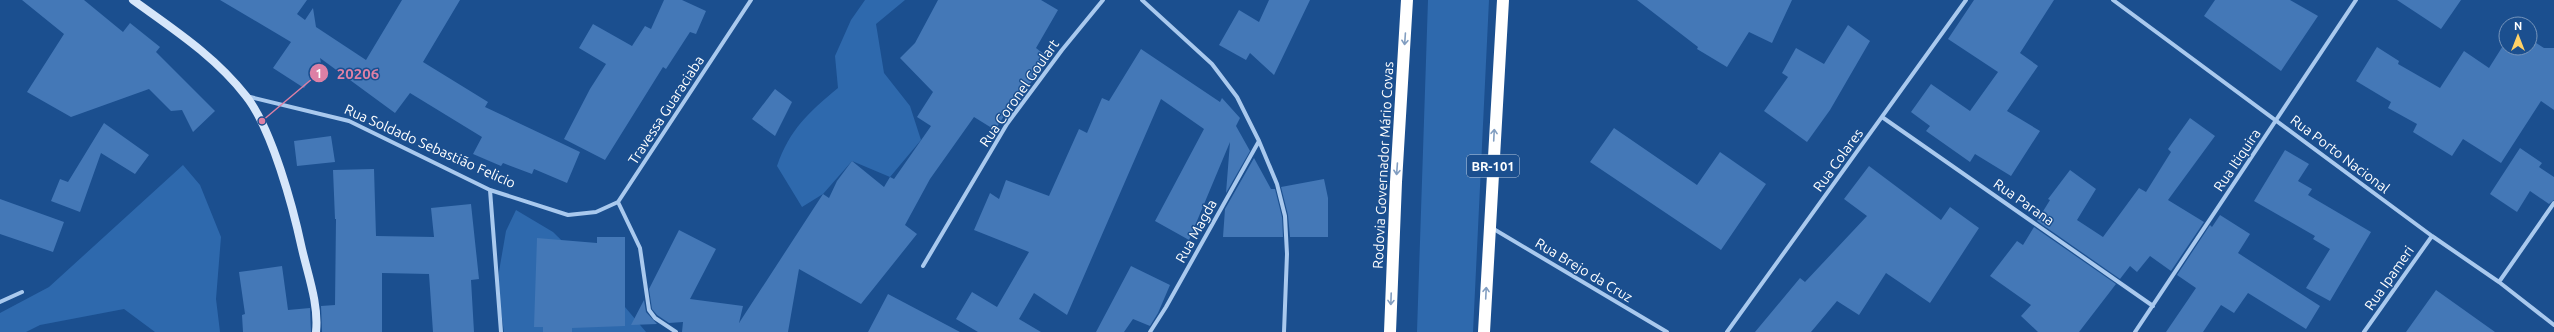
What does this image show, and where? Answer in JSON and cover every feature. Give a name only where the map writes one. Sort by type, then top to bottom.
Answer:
[{"type":"highway","name":"Rodovia Governador Mário Covas","points":[[1390,332],[1407,0]]},
{"type":"highway","name":"BR-101","points":[[1484,332],[1503,0]]},
{"type":"main road","points":[[133,0],[202,50],[246,96],[262,121],[295,216],[316,312],[316,332]]},
{"type":"street","name":"Travessa Guaraciaba","points":[[618,202],[751,0]]},
{"type":"street","name":"Rua Coronel Goulart","points":[[923,266],[1007,124],[1062,50],[1103,0]]},
{"type":"street","points":[[1142,0],[1212,64],[1237,97],[1259,141],[1277,184],[1286,216],[1287,254],[1284,332]]},
{"type":"street","name":"Rua Colares","points":[[1728,332],[1966,0]]},
{"type":"street","name":"Rua Porto Nacional","points":[[2113,0],[2432,236],[2499,282],[2554,324]]},
{"type":"street","name":"Rua Itiquira","points":[[2135,332],[2356,0]]},
{"type":"street","name":"Rua Soldado Sebastião Felicio","points":[[246,96],[348,121],[490,190],[568,215],[585,214],[609,208],[618,202]]},
{"type":"street","name":"Rua Parana","points":[[1882,117],[2153,306]]},
{"type":"street","name":"Rua Magda","points":[[1150,332],[1166,307],[1259,141]]},
{"type":"street","points":[[490,190],[501,332]]},
{"type":"street","points":[[618,202],[640,248],[649,310],[655,318],[676,332]]},
{"type":"street","points":[[2499,282],[2554,203]]},
{"type":"street","name":"Rua Brejo da Cruz","points":[[1490,227],[1667,332]]},
{"type":"street","name":"Rua Ipameri","points":[[2364,332],[2432,236]]},
{"type":"street","points":[[0,302],[22,292]]},
{"type":"shaded area","points":[[865,0],[905,0],[876,24],[884,73],[910,106],[921,140],[890,177],[852,161],[823,194],[802,207],[777,166],[788,142],[801,122],[838,88],[835,56],[851,20]]},
{"type":"shaded area","points":[[1428,0],[1489,0],[1473,332],[1417,332]]},
{"type":"shaded area","points":[[183,165],[200,185],[221,237],[216,299],[220,332],[155,332],[124,309],[40,325],[26,332],[0,332],[0,313],[49,287]]},
{"type":"shaded area","points":[[516,210],[553,232],[604,282],[646,332],[504,332],[497,283],[506,231]]},
{"type":"building","points":[[22,0],[84,0],[123,32],[130,23],[160,47],[156,52],[215,111],[193,132],[182,110],[171,111],[149,89],[71,117],[27,92],[64,34]]},
{"type":"building","points":[[220,0],[307,0],[297,14],[305,20],[313,8],[316,27],[366,60],[402,0],[460,0],[423,62],[488,102],[485,107],[580,152],[567,183],[534,169],[532,174],[503,163],[501,166],[473,154],[482,137],[410,93],[395,113],[320,58],[321,63],[304,88],[273,68],[291,42]]},
{"type":"building","points":[[664,0],[682,0],[706,11],[696,34],[690,32],[666,69],[663,67],[605,160],[564,139],[590,89],[606,64],[579,48],[593,24],[632,46],[645,26],[651,29]]},
{"type":"building","points":[[938,0],[1041,0],[1058,10],[1036,48],[1050,59],[1025,90],[1022,88],[995,130],[974,117],[930,179],[905,225],[917,234],[861,304],[799,269],[788,332],[682,332],[683,322],[669,323],[657,315],[652,309],[649,289],[679,230],[716,249],[690,299],[743,306],[739,323],[823,194],[829,198],[837,181],[852,161],[884,187],[890,177],[894,179],[931,126],[917,117],[933,92],[900,58],[915,43]]},
{"type":"building","points":[[1269,0],[1310,0],[1274,75],[1250,53],[1246,60],[1219,45],[1239,10],[1259,22]]},
{"type":"building","points":[[1637,0],[1792,0],[1772,43],[1749,32],[1727,67],[1697,49],[1698,47]]},
{"type":"building","points":[[1974,0],[2054,0],[2020,53],[2038,66],[2007,111],[2040,131],[2011,176],[1975,154],[1970,162],[1926,131],[1930,126],[1911,112],[1931,84],[1970,111],[1998,72],[1948,39]]},
{"type":"building","points":[[2215,0],[2290,0],[2318,16],[2281,71],[2204,16]]},
{"type":"building","points":[[2397,0],[2461,0],[2441,29]]},
{"type":"building","points":[[1848,25],[1870,41],[1830,110],[1807,142],[1764,111],[1788,77],[1782,73],[1796,48],[1824,64]]},
{"type":"building","points":[[2538,44],[2544,48],[2554,48],[2554,110],[2541,101],[2501,163],[2463,139],[2452,156],[2413,132],[2417,124],[2388,108],[2391,102],[2356,81],[2377,47],[2399,61],[2398,64],[2440,88],[2464,51],[2489,68],[2498,54],[2498,56],[2538,56]]},
{"type":"building","points":[[1141,49],[1220,102],[1222,98],[1240,118],[1236,126],[1250,151],[1226,193],[1230,142],[1189,240],[1155,221],[1204,129],[1161,99],[1067,315],[1034,293],[1019,319],[1041,332],[978,332],[956,319],[972,292],[997,307],[1029,252],[974,230],[990,193],[999,199],[1006,180],[1049,196],[1079,129],[1087,133],[1102,98],[1109,101]]},
{"type":"building","points":[[775,89],[792,102],[775,136],[752,119]]},
{"type":"building","points":[[2190,118],[2215,136],[2168,200],[2204,222],[2171,271],[2150,256],[2137,272],[2130,266],[2120,279],[2037,221],[2050,200],[2048,199],[2070,170],[2096,189],[2077,220],[2103,237],[2139,188],[2146,192],[2171,152],[2168,149]]},
{"type":"building","points":[[104,123],[149,155],[135,174],[101,153],[80,212],[51,201],[60,179],[68,182]]},
{"type":"building","points":[[1614,128],[1697,185],[1720,152],[1766,184],[1721,250],[1590,162]]},
{"type":"building","points":[[331,136],[335,162],[297,166],[294,141]]},
{"type":"building","points":[[2520,148],[2542,163],[2539,167],[2554,177],[2554,200],[2549,204],[2530,191],[2517,212],[2490,194]]},
{"type":"building","points":[[2285,150],[2309,164],[2298,181],[2312,189],[2308,195],[2371,232],[2330,301],[2306,288],[2330,249],[2313,239],[2315,236],[2254,201]]},
{"type":"building","points":[[1254,158],[1271,189],[1275,189],[1282,217],[1283,237],[1223,237],[1225,209]]},
{"type":"building","points":[[1869,166],[1941,220],[1950,207],[1979,228],[1930,303],[1886,273],[1859,315],[1837,301],[1811,332],[1755,332],[1800,278],[1805,282],[1867,216],[1844,199]]},
{"type":"building","points":[[374,169],[376,236],[434,237],[431,208],[471,204],[479,279],[471,280],[474,332],[433,332],[429,274],[382,273],[382,332],[322,332],[321,306],[335,305],[336,219],[333,170]]},
{"type":"building","points":[[1324,179],[1328,198],[1328,237],[1290,237],[1288,215],[1281,187]]},
{"type":"building","points":[[0,199],[64,222],[53,252],[0,234]]},
{"type":"building","points":[[2220,215],[2250,234],[2238,253],[2320,306],[2306,329],[2248,293],[2234,313],[2221,305],[2203,332],[2166,332],[2196,288],[2177,275],[2210,225],[2212,227]]},
{"type":"building","points":[[2034,227],[2116,284],[2079,332],[2038,332],[2021,316],[2031,305],[1990,276],[2017,241],[2023,245]]},
{"type":"building","points":[[597,237],[625,237],[625,326],[572,328],[572,332],[543,332],[543,327],[534,327],[537,238],[597,243]]},
{"type":"building","points":[[282,266],[288,310],[310,308],[311,332],[243,332],[242,315],[245,314],[239,272]]},
{"type":"building","points":[[1131,266],[1170,285],[1158,313],[1150,326],[1133,319],[1124,332],[1096,332]]},
{"type":"building","points":[[2436,290],[2495,332],[2406,332]]},
{"type":"building","points":[[888,294],[960,332],[868,332]]},
{"type":"building","points":[[644,300],[646,312],[657,324],[631,325]]},
{"type":"place","name":"20206","points":[[262,121]]}]
